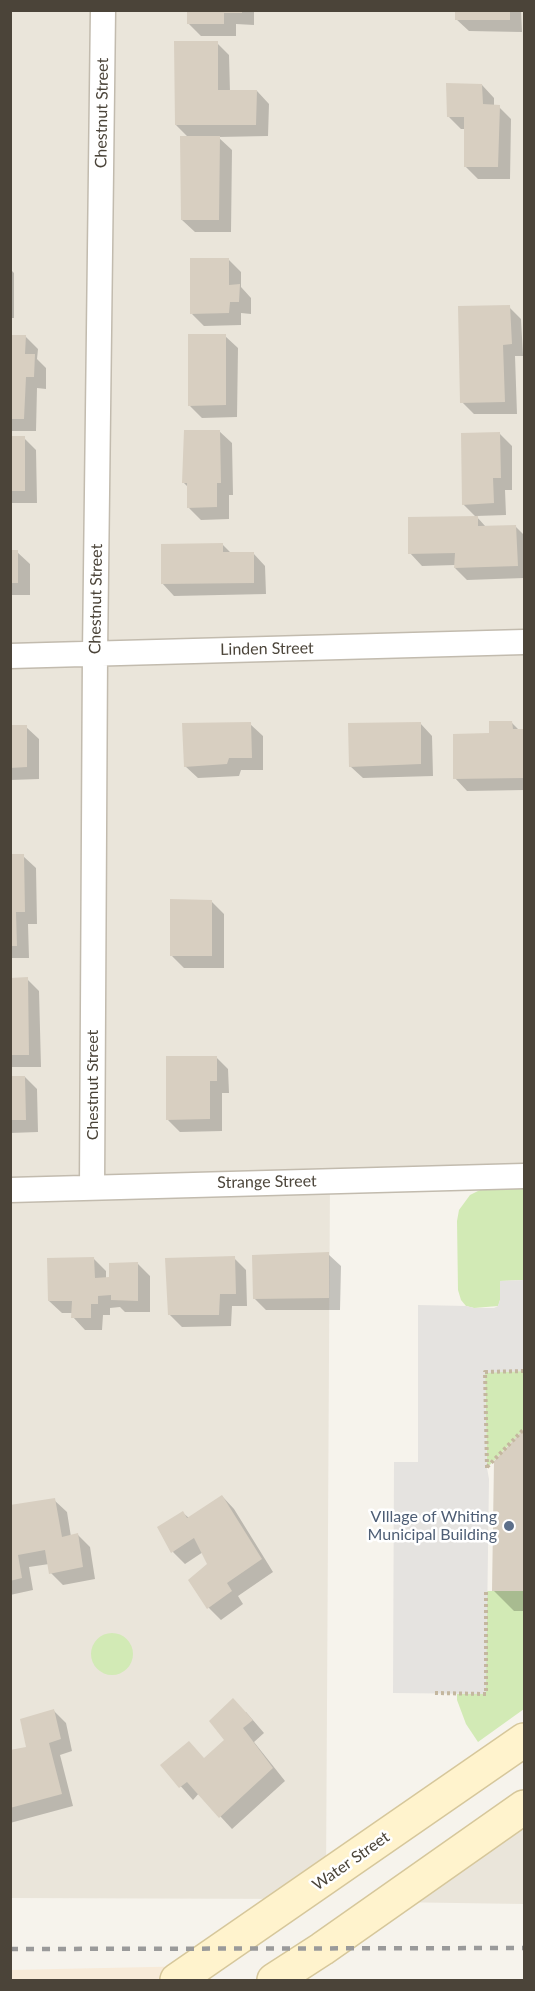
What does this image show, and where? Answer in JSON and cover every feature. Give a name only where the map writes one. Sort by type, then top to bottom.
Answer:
[{"type":"main road","name":"Water Street","points":[[177,1980],[525,1740]]},
{"type":"main road","points":[[274,1980],[525,1807]]},
{"type":"street","name":"Chestnut Street","points":[[92,1187],[95,653],[103,10]]},
{"type":"street","name":"Linden Street","points":[[10,656],[525,642]]},
{"type":"street","name":"Strange Street","points":[[10,1190],[525,1176]]},
{"type":"path","points":[[525,1371],[485,1372],[486,1468],[525,1430]]},
{"type":"path","points":[[435,1693],[486,1694],[486,1591]]},
{"type":"shaded area","points":[[11,11],[524,11],[524,1176],[330,1181],[326,1879],[297,1899],[11,1898]]},
{"type":"shaded area","points":[[524,1280],[524,1371],[485,1373],[489,1479],[486,1694],[393,1693],[394,1462],[418,1462],[418,1305],[494,1308],[498,1306],[500,1300],[500,1281]]},
{"type":"shaded area","points":[[524,1807],[524,1904],[389,1902]]},
{"type":"shaded area","points":[[199,1966],[177,1980],[11,1980],[10,1970]]},
{"type":"green space","points":[[524,1186],[524,1280],[500,1281],[498,1306],[474,1308],[466,1306],[458,1290],[457,1221],[459,1210],[470,1195],[486,1187]]},
{"type":"green space","points":[[524,1371],[524,1429],[487,1468],[485,1372]]},
{"type":"green space","points":[[486,1591],[524,1591],[524,1709],[478,1742],[466,1724],[457,1694],[486,1693]]},
{"type":"green space","points":[[112,1633],[127,1639],[133,1654],[127,1669],[112,1675],[97,1669],[91,1654],[97,1639]]},
{"type":"building","points":[[187,10],[242,10],[242,13],[224,13],[224,24],[187,24]]},
{"type":"building","points":[[455,10],[510,10],[510,20],[455,20]]},
{"type":"building","points":[[174,41],[218,41],[218,90],[257,90],[256,125],[175,125]]},
{"type":"building","points":[[446,83],[482,84],[483,104],[500,105],[498,167],[464,167],[464,117],[447,117]]},
{"type":"building","points":[[180,136],[220,136],[219,220],[181,220]]},
{"type":"building","points":[[190,258],[229,258],[229,285],[240,284],[239,302],[230,302],[229,313],[190,314]]},
{"type":"building","points":[[510,305],[512,344],[503,345],[505,402],[460,403],[458,306]]},
{"type":"building","points":[[188,334],[226,334],[226,405],[188,406]]},
{"type":"building","points":[[10,335],[26,335],[25,354],[35,354],[34,377],[26,377],[24,419],[10,419]]},
{"type":"building","points":[[184,430],[220,430],[221,483],[217,483],[217,507],[187,508],[187,483],[182,483]]},
{"type":"building","points":[[500,432],[501,478],[493,478],[494,503],[462,505],[461,433]]},
{"type":"building","points":[[10,436],[25,436],[25,491],[10,491]]},
{"type":"building","points":[[478,516],[478,526],[516,525],[518,566],[454,568],[455,553],[408,554],[408,517]]},
{"type":"building","points":[[223,543],[223,552],[254,552],[254,583],[161,584],[161,544]]},
{"type":"building","points":[[10,550],[18,550],[18,583],[10,583]]},
{"type":"building","points":[[489,721],[512,721],[513,729],[524,729],[524,778],[453,779],[453,734],[489,733]]},
{"type":"building","points":[[251,722],[252,758],[229,758],[227,764],[184,767],[182,723]]},
{"type":"building","points":[[421,722],[421,764],[349,767],[348,723]]},
{"type":"building","points":[[10,725],[27,725],[27,767],[10,768]]},
{"type":"building","points":[[10,854],[24,854],[25,912],[16,912],[17,946],[10,946]]},
{"type":"building","points":[[170,899],[212,900],[212,956],[170,956]]},
{"type":"building","points":[[28,977],[29,1055],[10,1055],[10,978]]},
{"type":"building","points":[[166,1056],[217,1056],[217,1081],[210,1081],[210,1119],[166,1120]]},
{"type":"building","points":[[10,1076],[25,1076],[26,1120],[10,1120]]},
{"type":"building","points":[[329,1252],[329,1298],[253,1299],[252,1255]]},
{"type":"building","points":[[235,1256],[236,1294],[220,1294],[219,1315],[168,1315],[165,1258]]},
{"type":"building","points":[[94,1257],[95,1278],[109,1277],[109,1263],[138,1262],[138,1301],[111,1300],[111,1295],[98,1296],[98,1304],[91,1304],[91,1318],[71,1318],[72,1301],[48,1301],[47,1258]]},
{"type":"building","name":"VIllage of Whiting Municipal Building","points":[[524,1429],[524,1591],[492,1591],[494,1461]]},
{"type":"building","points":[[222,1495],[262,1559],[227,1583],[232,1591],[207,1609],[188,1580],[207,1564],[194,1538],[171,1553],[157,1527],[183,1511],[187,1518]]},
{"type":"building","points":[[55,1498],[62,1537],[78,1533],[83,1567],[49,1574],[45,1550],[18,1555],[22,1578],[10,1581],[10,1505]]},
{"type":"building","points":[[233,1698],[253,1720],[243,1728],[273,1768],[219,1818],[187,1782],[179,1788],[160,1765],[189,1741],[204,1758],[224,1740],[209,1721]]},
{"type":"building","points":[[54,1709],[61,1739],[49,1743],[62,1794],[10,1808],[10,1750],[26,1747],[20,1719]]},
{"type":"railway","points":[[10,1949],[524,1948]]},
{"type":"place","name":"VIllage of Whiting Municipal Building","points":[[509,1526]]}]
